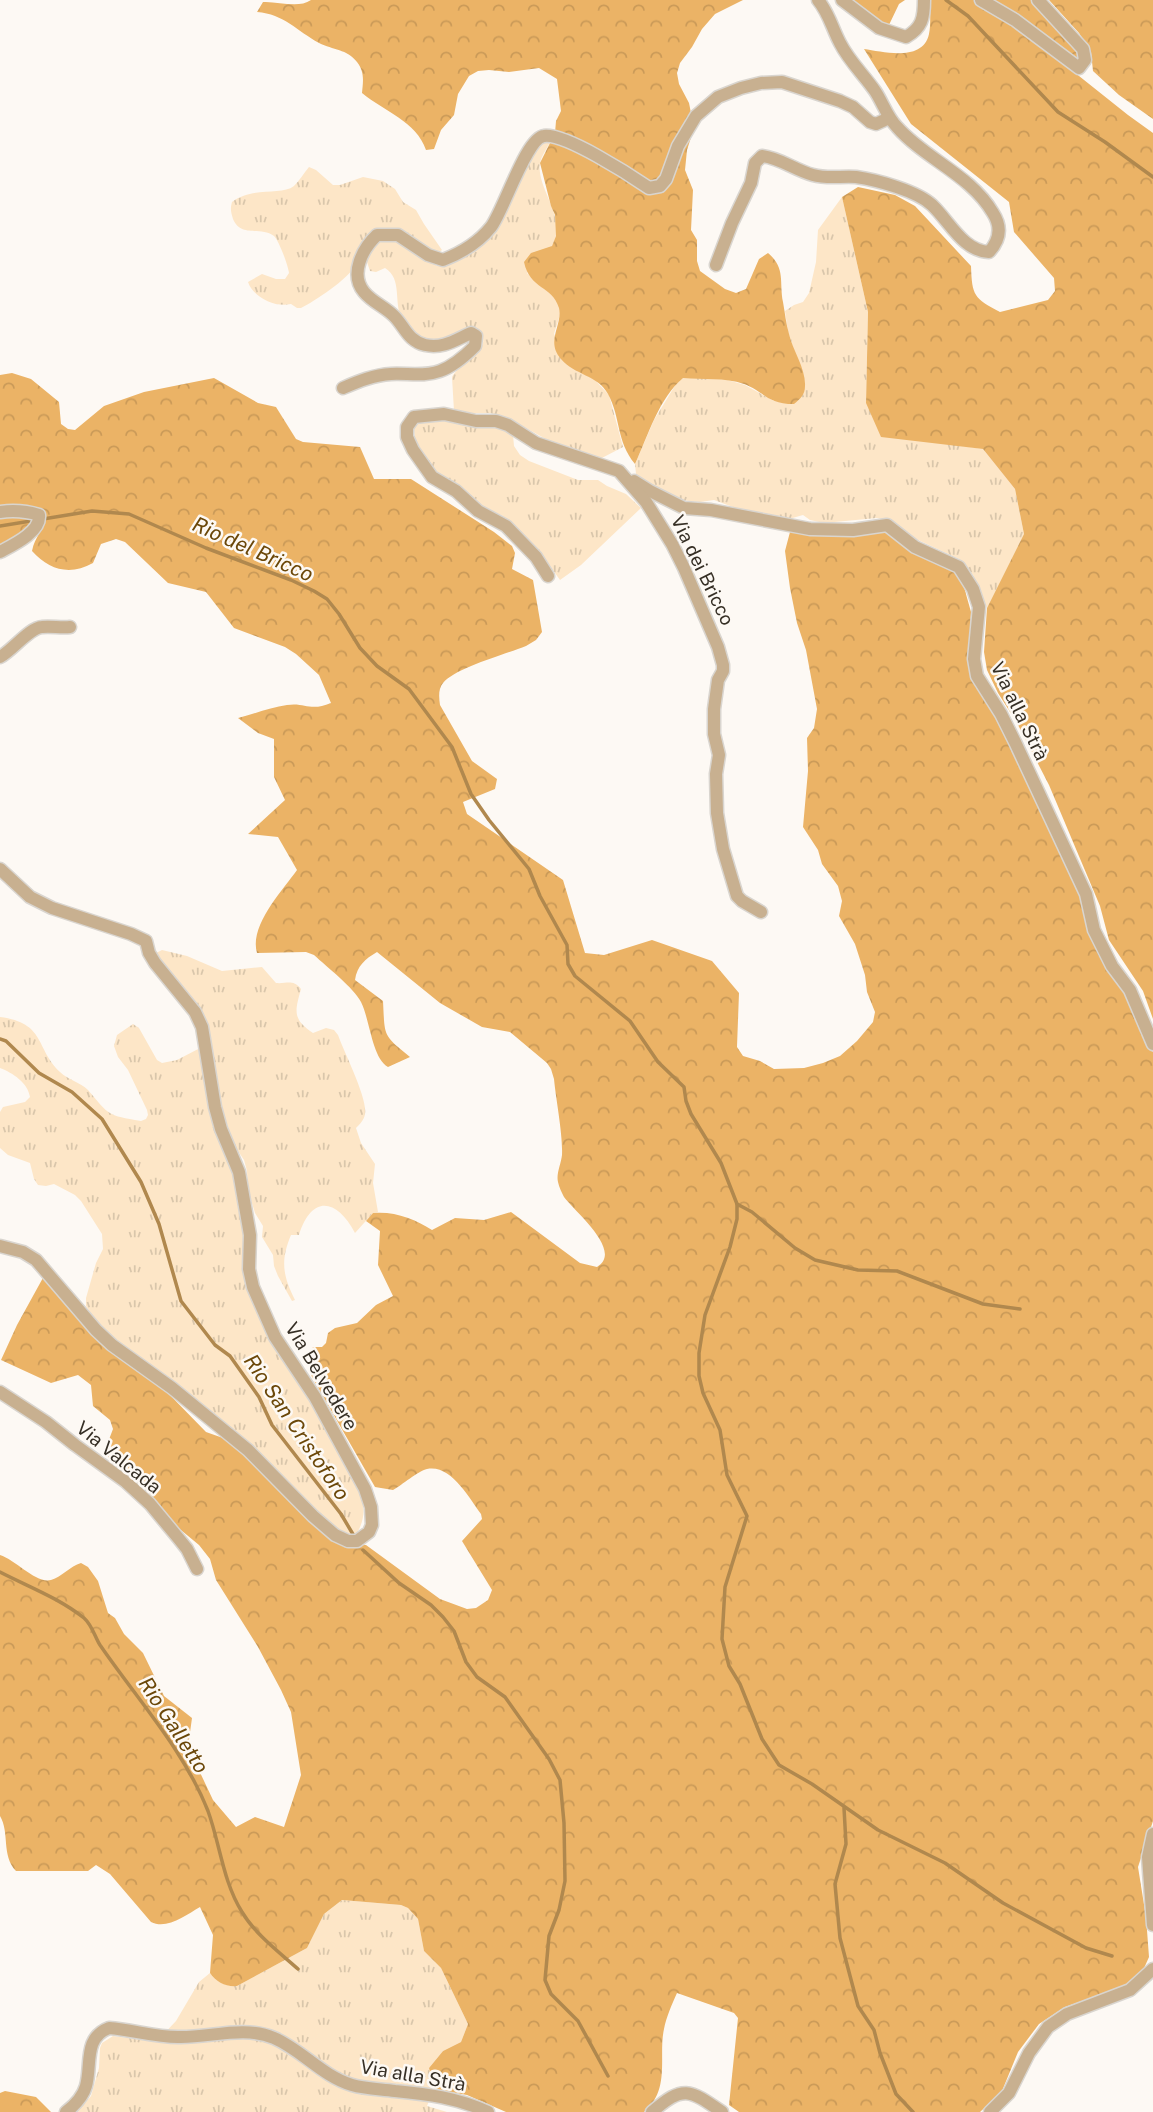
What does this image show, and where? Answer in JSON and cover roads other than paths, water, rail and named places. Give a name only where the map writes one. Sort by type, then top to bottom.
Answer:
[{"type":"street","points":[[716,265],[748,190],[755,163],[762,156],[772,157],[815,176],[858,177],[905,191],[932,205],[971,246],[989,252],[998,243],[996,218],[991,209],[965,182],[906,138],[889,118],[874,89],[840,44],[830,18],[818,0]]},
{"type":"street","points":[[842,0],[879,28],[906,37],[916,32],[922,19],[924,0]]},
{"type":"street","points":[[981,0],[1015,20],[1079,68],[1085,60],[1083,50],[1038,0]]},
{"type":"street","points":[[344,388],[360,380],[378,376],[439,371],[456,363],[475,346],[476,336],[471,333],[441,346],[425,345],[412,339],[392,314],[365,293],[361,286],[358,263],[367,244],[377,235],[398,236],[428,255],[443,260],[465,250],[492,227],[527,151],[538,138],[546,135],[567,141],[609,162],[649,188],[660,186],[666,179],[678,146],[696,116],[718,97],[741,88],[782,82],[840,101],[853,107],[870,122],[876,124],[889,118]]},
{"type":"street","points":[[548,576],[536,557],[506,526],[478,511],[456,491],[432,477],[412,450],[407,438],[407,424],[414,417],[444,414],[476,421],[496,421],[509,425],[536,443],[619,471]]},
{"type":"street","name":"Via dei Bricco","points":[[619,471],[646,502],[672,544],[718,647],[723,671],[718,680],[714,709],[714,734],[719,755],[716,774],[717,813],[723,849],[737,896],[761,912]]},
{"type":"street","name":"Via alla Strà","points":[[619,471],[684,508],[711,510],[810,529],[853,530],[887,525],[915,547],[959,567],[973,589],[979,607],[974,659],[977,676],[1015,742],[1086,894],[1094,930],[1112,966],[1130,990],[1153,1044]]},
{"type":"street","points":[[0,512],[13,510],[32,513],[39,515],[40,522],[37,527],[0,552]]},
{"type":"street","points":[[0,657],[12,650],[35,628],[70,627]]},
{"type":"street","name":"Via Belvedere","points":[[0,869],[30,897],[52,908],[146,941],[155,963],[195,1012],[206,1043],[210,1083],[221,1129],[239,1172],[250,1235],[249,1269],[253,1287],[275,1337],[315,1397],[365,1489],[371,1507],[372,1525],[369,1532],[356,1541],[348,1541],[335,1535],[248,1450],[172,1388],[112,1345],[36,1260],[23,1252],[0,1246]]},
{"type":"street","name":"Via Valcada","points":[[0,1392],[46,1422],[126,1482],[179,1539],[197,1569]]},
{"type":"street","points":[[1153,1834],[1149,1857],[1153,1925]]},
{"type":"street","points":[[990,2112],[1009,2093],[1029,2053],[1048,2027],[1067,2014],[1130,1990],[1153,1969]]},
{"type":"street","name":"Via alla Strà","points":[[66,2112],[82,2096],[86,2086],[91,2045],[102,2031],[109,2028],[181,2038],[235,2032],[255,2033],[284,2044],[327,2074],[353,2086],[441,2096],[488,2112]]},
{"type":"street","points":[[652,2112],[669,2097],[682,2092],[702,2098],[722,2112]]},
{"type":"waterway","points":[[946,0],[968,16],[1058,112],[1153,177]]},
{"type":"waterway","name":"Rio del Bricco","points":[[0,526],[92,511],[129,514],[206,548],[291,580],[327,599],[360,648],[377,666],[409,689],[452,747],[471,794],[529,869],[540,896],[567,945],[568,964],[575,976],[630,1021],[658,1062],[684,1087],[691,1114],[721,1163],[737,1204],[752,1212],[795,1248],[815,1260],[858,1270],[897,1271],[983,1304],[1020,1309]]},
{"type":"waterway","name":"Rio San Cristoforo","points":[[0,1039],[6,1041],[39,1073],[72,1092],[102,1119],[141,1182],[159,1224],[181,1301],[215,1345],[230,1356],[259,1397],[272,1425],[341,1514],[354,1536]]},
{"type":"waterway","points":[[737,1204],[737,1219],[730,1247],[705,1315],[699,1353],[699,1376],[703,1393],[720,1430],[727,1475],[747,1516],[725,1587],[722,1639],[729,1666],[740,1684],[762,1739],[779,1765],[812,1784],[878,1830],[945,1863],[1003,1903],[1086,1948],[1112,1956]]},
{"type":"waterway","name":"Rio San Cristoforo","points":[[363,1550],[399,1583],[431,1605],[443,1617],[454,1631],[466,1662],[477,1677],[505,1697],[549,1759],[560,1780],[565,1881],[559,1910],[549,1936],[545,1980],[551,1994],[578,2021],[608,2076]]},
{"type":"waterway","name":"Rio Galletto","points":[[0,1572],[54,1599],[87,1621],[100,1645],[173,1746],[198,1789],[208,1811],[230,1888],[242,1912],[260,1935],[298,1969]]},
{"type":"waterway","points":[[844,1808],[846,1844],[835,1884],[840,1938],[858,2006],[874,2030],[896,2094],[913,2112]]}]
